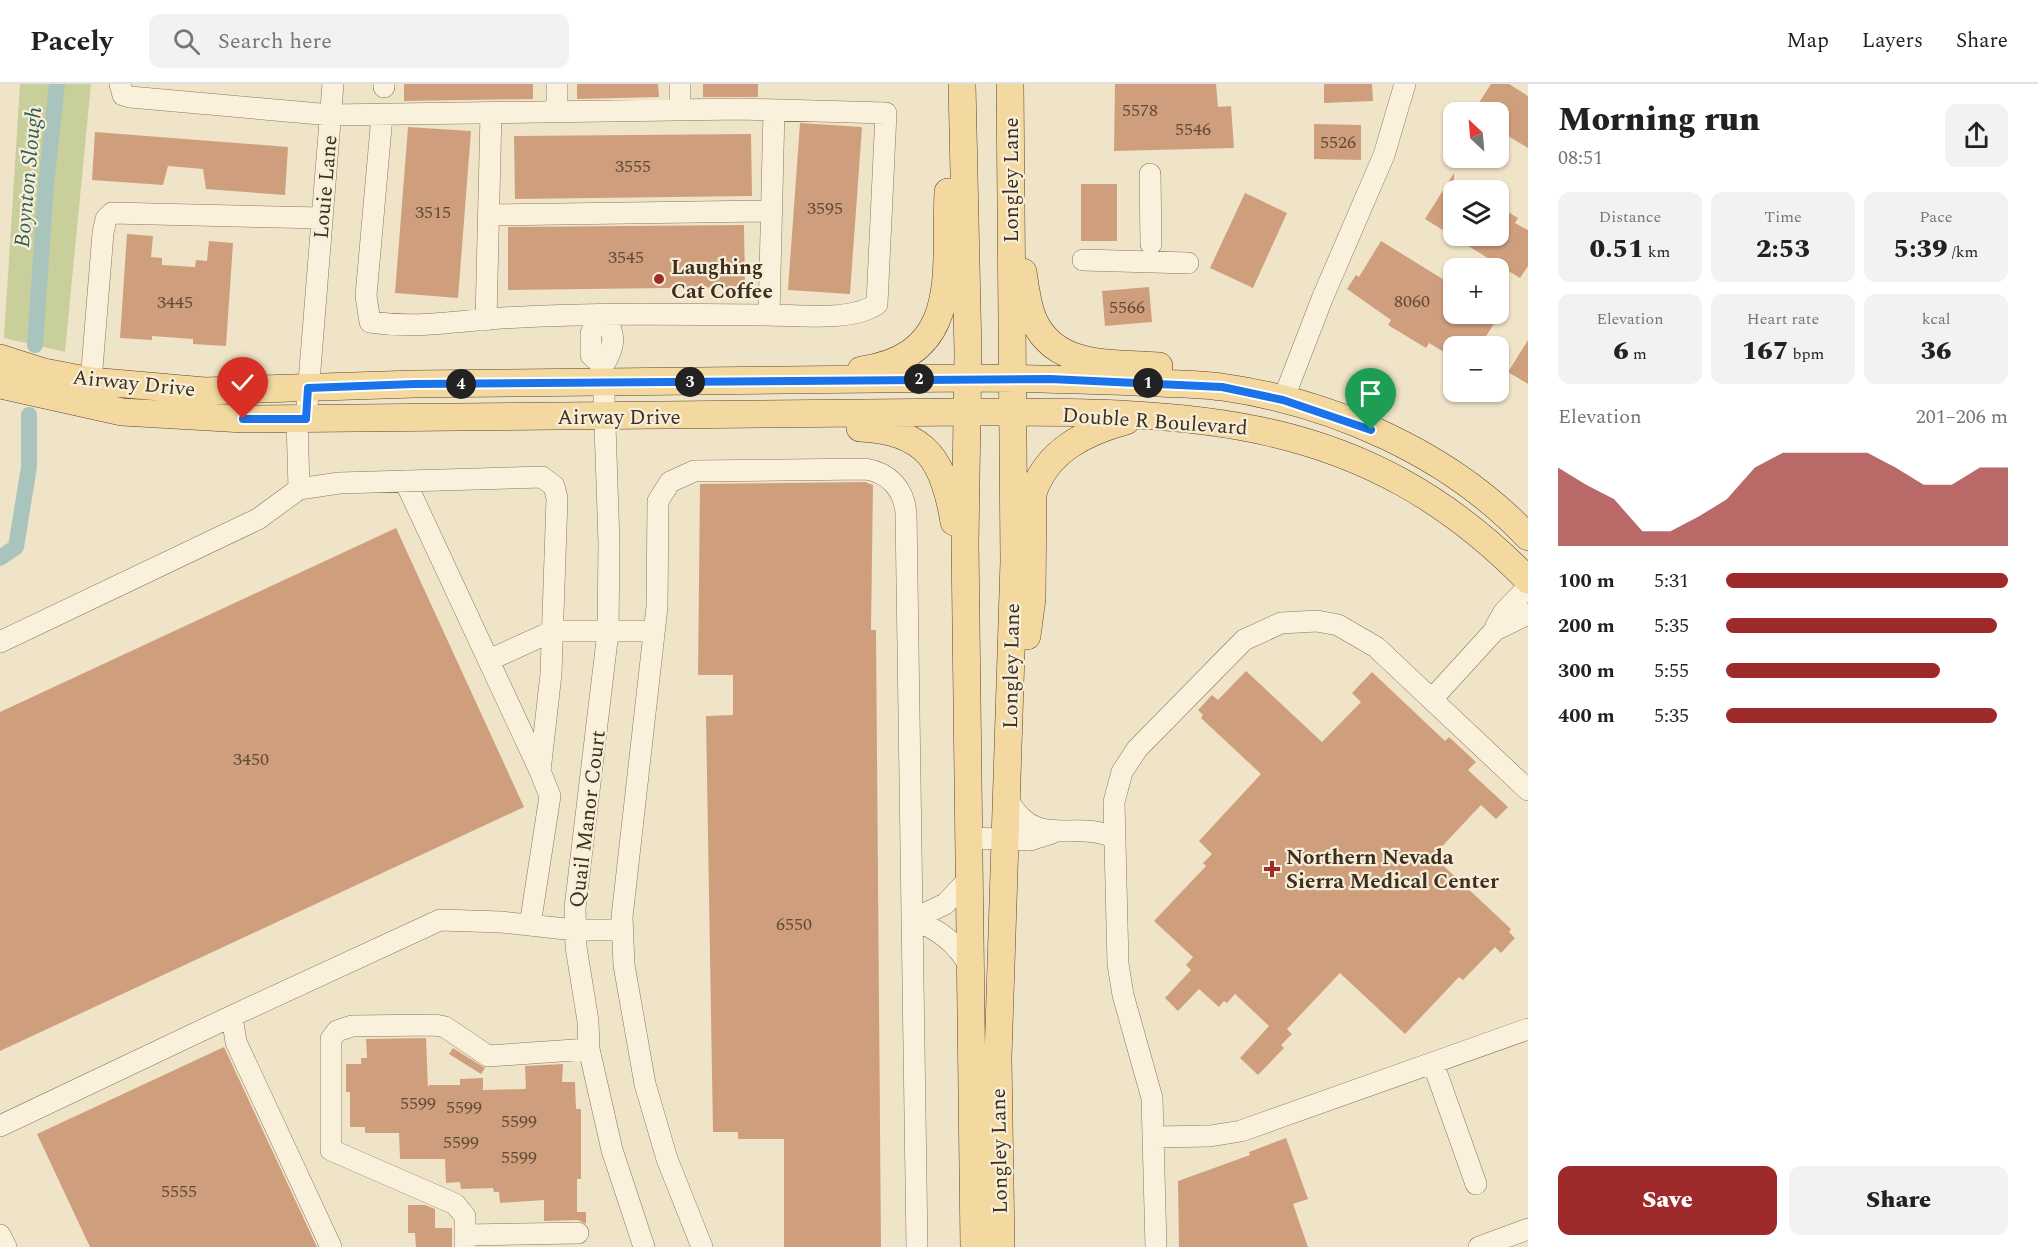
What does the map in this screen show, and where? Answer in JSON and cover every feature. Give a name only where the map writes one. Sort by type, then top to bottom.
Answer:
[{"type":"main road","name":"Longley Lane","points":[[961,84],[989,378],[989,412],[967,600],[974,1247]]},
{"type":"main road","points":[[792,381],[867,369],[894,362],[921,345],[933,330],[941,315],[944,291],[953,104],[961,84]]},
{"type":"main road","name":"Longley Lane","points":[[1001,1247],[998,1068],[1014,561],[989,412],[989,378],[1011,208],[1010,84]]},
{"type":"main road","points":[[1011,208],[1031,313],[1041,333],[1052,346],[1080,360],[1183,367],[1246,392]]},
{"type":"main road","name":"Airway Drive","points":[[0,358],[44,372],[91,381],[205,391],[603,374],[792,381],[989,378]]},
{"type":"main road","name":"Double R Boulevard","points":[[989,378],[1194,385],[1283,400],[1371,430],[1426,458],[1476,492],[1528,537]]},
{"type":"main road","name":"Airway Drive","points":[[0,385],[122,412],[176,416],[302,419],[989,412]]},
{"type":"main road","name":"Double R Boulevard","points":[[989,412],[1158,417],[1249,426],[1363,461],[1394,476],[1440,504],[1489,542],[1528,580]]},
{"type":"main road","points":[[681,416],[696,423],[731,430],[882,430],[901,434],[916,443],[942,470],[948,489],[967,600]]},
{"type":"main road","points":[[1011,695],[1026,647],[1032,599],[1033,493],[1039,477],[1049,461],[1060,451],[1089,434],[1127,420],[1158,417]]},
{"type":"street","points":[[120,84],[123,95],[130,98],[331,115],[680,110],[886,113],[877,304],[865,312],[603,316],[486,320],[403,327],[370,322],[366,296],[382,116]]},
{"type":"street","name":"Louie Lane","points":[[299,489],[302,419],[308,388],[333,84]]},
{"type":"street","points":[[557,84],[558,111]]},
{"type":"street","points":[[680,84],[680,110]]},
{"type":"street","points":[[1283,400],[1322,299],[1384,155],[1405,84]]},
{"type":"street","points":[[769,315],[774,110]]},
{"type":"street","points":[[486,320],[491,113]]},
{"type":"street","points":[[1150,174],[1151,244]]},
{"type":"street","points":[[489,215],[772,211]]},
{"type":"street","points":[[91,381],[103,233],[106,219],[112,213],[322,218]]},
{"type":"street","points":[[1083,260],[1188,263]]},
{"type":"street","points":[[603,316],[613,328],[612,353],[603,374]]},
{"type":"street","name":"Quail Manor Court","points":[[603,374],[609,543],[608,632],[575,908],[575,930],[588,1021],[589,1049],[612,1150],[644,1247]]},
{"type":"street","points":[[702,1247],[653,1118],[624,965],[622,930],[624,889],[657,591],[658,501],[665,487],[677,476],[694,471],[866,469],[881,473],[894,482],[903,496],[906,513],[917,1247]]},
{"type":"street","points":[[0,642],[258,519],[299,489],[339,483],[542,477],[554,486],[557,498],[551,674],[540,771]]},
{"type":"street","points":[[405,481],[550,796],[530,926]]},
{"type":"street","points":[[1432,699],[1495,630],[1504,612],[1528,587]]},
{"type":"street","points":[[1495,630],[1528,614]]},
{"type":"street","points":[[1156,1247],[1155,1137],[1151,1092],[1118,973],[1116,791],[1132,756],[1234,648],[1268,627],[1306,620],[1338,625],[1376,647],[1528,790]]},
{"type":"street","points":[[489,660],[553,631],[654,631]]},
{"type":"street","points":[[1008,800],[1028,824],[1038,830],[1098,831],[1115,838]]},
{"type":"street","points":[[969,838],[1036,839],[1055,832]]},
{"type":"street","points":[[912,920],[945,904],[969,879]]},
{"type":"street","points":[[0,1125],[441,920],[575,930],[622,930]]},
{"type":"street","points":[[912,920],[930,927],[949,939],[970,967]]},
{"type":"street","points":[[232,1016],[236,1042],[332,1247]]},
{"type":"street","points":[[578,1233],[465,1241],[465,1216],[455,1204],[331,1150],[331,1039],[337,1031],[352,1026],[435,1025],[445,1027],[488,1056],[589,1049]]},
{"type":"street","points":[[1155,1137],[1210,1136],[1241,1131],[1528,1029]]},
{"type":"street","points":[[1433,1063],[1476,1184]]},
{"type":"street","points":[[1479,1247],[1528,1229]]},
{"type":"street","points":[[0,1235],[6,1247]]},
{"type":"green space","points":[[20,84],[91,84],[65,352],[4,338]]},
{"type":"building","points":[[404,84],[533,84],[533,99],[404,101]]},
{"type":"building","points":[[577,84],[658,84],[659,97],[577,99]]},
{"type":"building","points":[[703,84],[758,84],[758,97],[703,97]]},
{"type":"building","points":[[1115,84],[1216,84],[1218,107],[1231,106],[1234,148],[1114,151]]},
{"type":"building","points":[[1324,84],[1372,84],[1373,101],[1324,103]]},
{"type":"building","points":[[1491,84],[1509,84],[1528,96],[1528,148],[1509,137],[1509,102],[1479,102]]},
{"type":"building","points":[[800,123],[862,127],[850,294],[788,290]]},
{"type":"building","points":[[1314,124],[1361,125],[1361,160],[1314,159]]},
{"type":"building","points":[[408,127],[471,131],[458,298],[395,293]]},
{"type":"building","points":[[95,132],[288,147],[285,195],[206,189],[203,169],[168,166],[163,185],[92,180]]},
{"type":"building","points":[[751,134],[752,196],[515,199],[514,136]]},
{"type":"building","points":[[1081,184],[1117,184],[1117,241],[1081,241]]},
{"type":"building","points":[[1443,190],[1443,230],[1425,219]]},
{"type":"building","points":[[1245,193],[1287,213],[1253,288],[1210,268]]},
{"type":"building","points":[[1509,213],[1518,218],[1515,223],[1528,230],[1528,266],[1520,278],[1509,271],[1509,258],[1488,258],[1468,246],[1509,246]]},
{"type":"building","points":[[744,225],[745,287],[508,290],[508,227]]},
{"type":"building","points":[[127,234],[153,236],[151,257],[162,258],[162,265],[195,267],[196,260],[207,261],[209,241],[233,243],[226,346],[193,344],[193,339],[152,336],[152,340],[120,338]]},
{"type":"building","points":[[1381,241],[1443,279],[1443,324],[1494,324],[1486,336],[1443,336],[1443,351],[1429,343],[1426,348],[1388,325],[1391,320],[1347,289],[1356,275],[1359,277]]},
{"type":"building","points":[[1149,287],[1152,322],[1105,326],[1102,291]]},
{"type":"building","points":[[1528,340],[1528,384],[1509,370]]},
{"type":"building","points":[[865,482],[873,485],[871,630],[876,630],[881,1247],[784,1247],[784,1139],[738,1139],[738,1132],[713,1132],[706,716],[733,715],[733,675],[698,675],[700,484]]},
{"type":"building","points":[[396,528],[524,807],[0,1051],[0,712]]},
{"type":"building","points":[[1246,671],[1322,742],[1361,702],[1352,693],[1372,672],[1445,741],[1449,737],[1476,762],[1468,770],[1508,807],[1496,819],[1481,805],[1433,856],[1511,929],[1509,932],[1515,938],[1501,953],[1495,947],[1463,980],[1459,977],[1405,1034],[1340,973],[1287,1029],[1292,1034],[1281,1045],[1284,1048],[1258,1075],[1240,1058],[1269,1026],[1235,994],[1227,1003],[1224,1001],[1219,1007],[1199,989],[1178,1011],[1165,998],[1191,970],[1186,965],[1193,957],[1154,921],[1206,866],[1203,863],[1212,854],[1199,841],[1261,774],[1201,718],[1203,715],[1198,710],[1212,695],[1218,700]]},
{"type":"building","points":[[426,1038],[428,1088],[429,1085],[460,1085],[460,1079],[483,1078],[483,1090],[526,1089],[525,1066],[563,1064],[562,1082],[575,1082],[576,1109],[581,1109],[581,1179],[577,1179],[577,1212],[586,1212],[586,1224],[578,1220],[544,1221],[544,1200],[500,1203],[499,1192],[494,1192],[493,1188],[461,1189],[460,1182],[446,1183],[445,1159],[400,1159],[399,1133],[365,1133],[365,1127],[350,1127],[350,1092],[346,1092],[346,1064],[361,1064],[361,1058],[367,1058],[366,1039]]},
{"type":"building","points":[[224,1047],[317,1247],[90,1247],[37,1134]]},
{"type":"building","points":[[453,1048],[485,1068],[481,1074],[449,1054]]},
{"type":"building","points":[[1286,1138],[1308,1199],[1293,1204],[1308,1247],[1179,1247],[1178,1181],[1250,1155],[1249,1152]]},
{"type":"building","points":[[408,1205],[425,1205],[435,1209],[435,1228],[452,1228],[452,1247],[416,1247],[415,1233],[408,1233]]},
{"type":"waterway","name":"Boynton Slough","points":[[35,345],[46,185],[57,84]]},
{"type":"waterway","points":[[0,558],[16,547],[29,467],[29,415]]},
{"type":"place","name":"Laughing Cat Coffee","points":[[659,279]]},
{"type":"place","name":"Northern Nevada Sierra Medical Center","points":[[1272,869]]},
{"type":"route","points":[[243,419],[306,419],[308,388],[414,384],[1011,378],[1222,387],[1312,408],[1371,430]]}]
